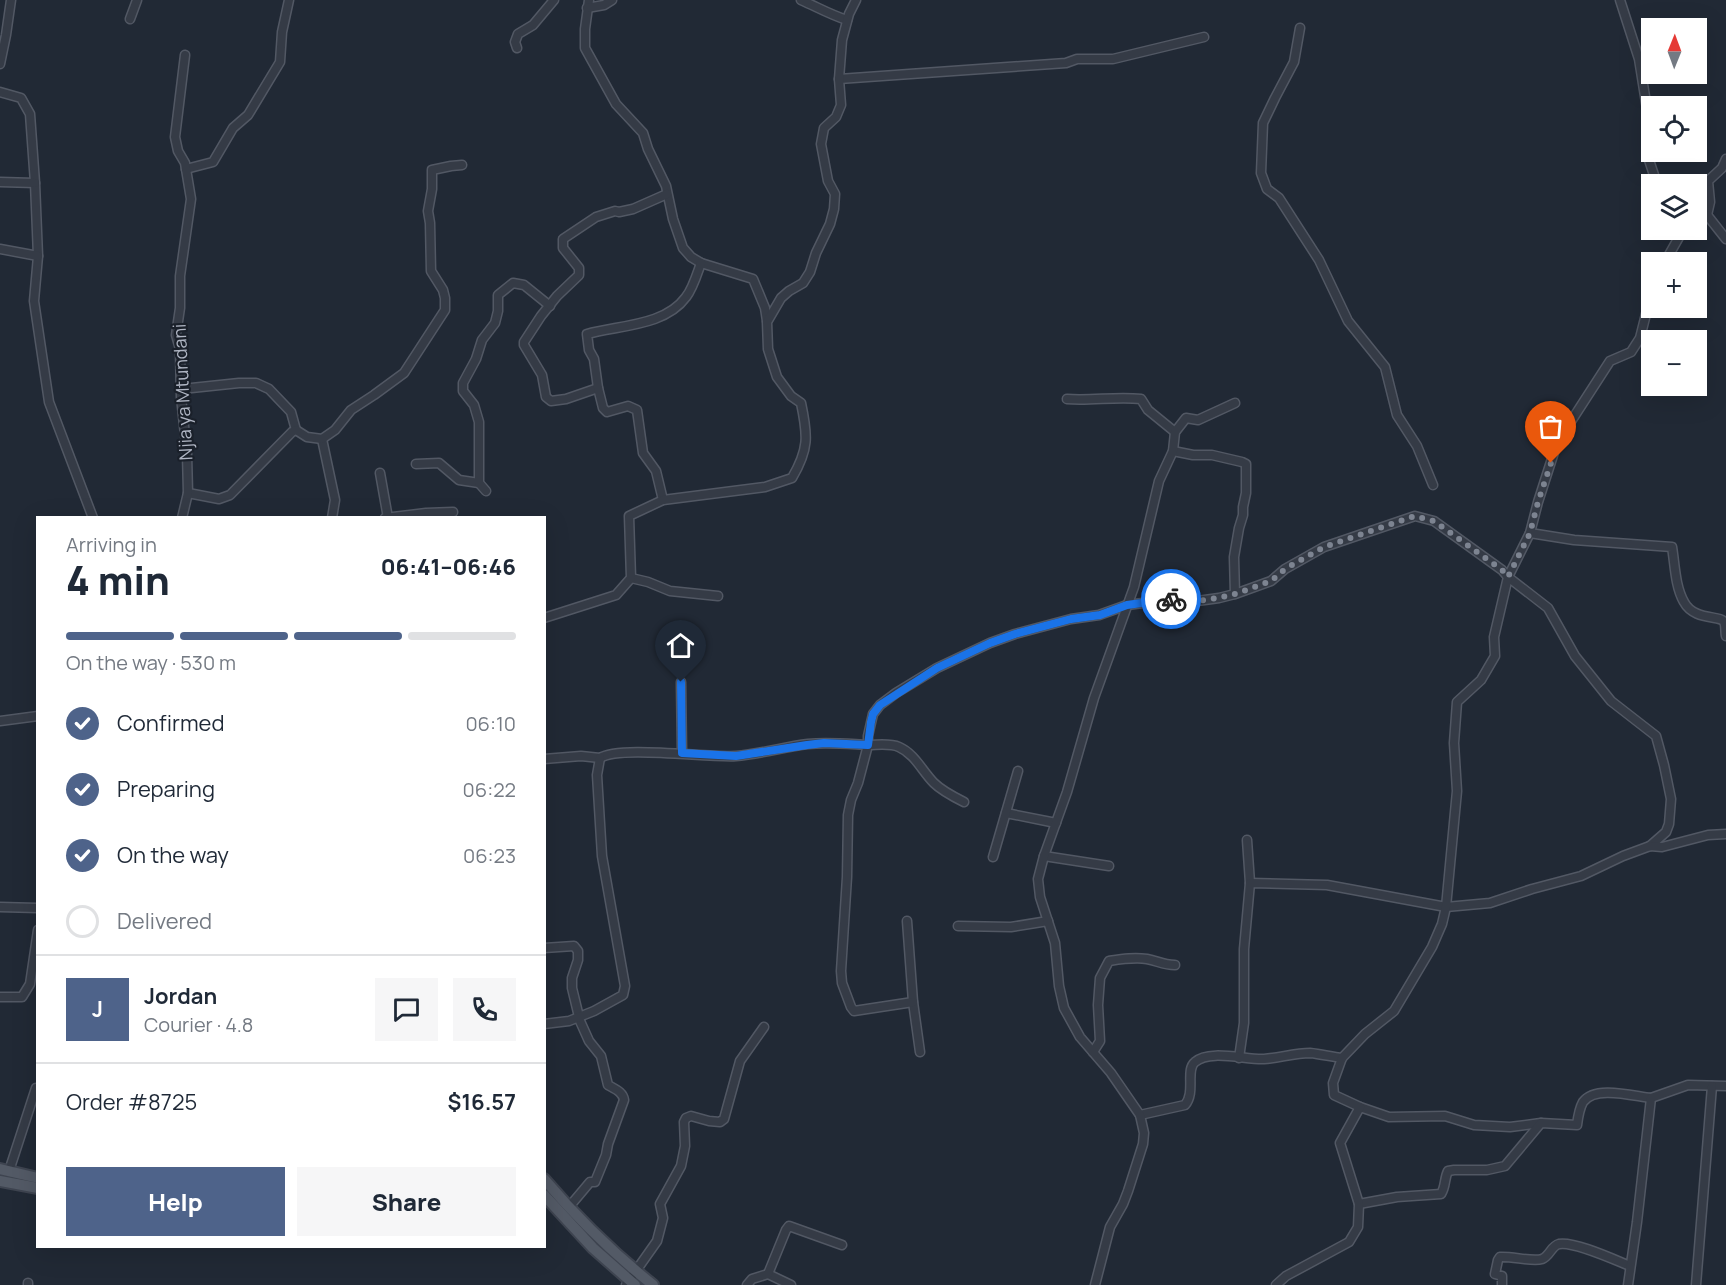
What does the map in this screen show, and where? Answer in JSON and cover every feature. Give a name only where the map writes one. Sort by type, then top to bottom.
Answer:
[{"type":"main road","points":[[5,1170],[36,1178]]},
{"type":"main road","points":[[0,1181],[36,1188]]},
{"type":"main road","points":[[546,1181],[615,1254],[631,1281]]},
{"type":"main road","points":[[546,1197],[593,1248],[631,1281],[653,1285]]},
{"type":"street","points":[[0,63],[11,0]]},
{"type":"street","points":[[130,19],[137,0]]},
{"type":"street","points":[[186,169],[213,162],[233,128],[248,115],[280,62],[282,32],[289,0]]},
{"type":"street","points":[[544,12],[546,0]]},
{"type":"street","points":[[517,48],[515,42],[518,34],[533,25],[554,0]]},
{"type":"street","points":[[801,0],[833,16],[848,20]]},
{"type":"street","points":[[767,322],[781,298],[803,283],[810,272],[816,252],[832,217],[835,195],[828,180],[821,144],[824,128],[836,117],[842,105],[839,79],[842,40],[856,0]]},
{"type":"street","points":[[1620,0],[1639,58],[1647,109],[1649,160],[1654,174]]},
{"type":"street","points":[[546,617],[616,595],[631,578],[629,516],[663,500],[765,487],[792,478],[801,464],[807,436],[801,403],[791,396],[777,378],[768,349],[765,308],[753,279],[701,263],[683,248],[673,219],[666,186],[648,149],[643,132],[616,104],[585,48],[588,2],[608,3]]},
{"type":"street","points":[[1300,28],[1294,62],[1263,123],[1261,173],[1267,189],[1279,198],[1314,252],[1348,321],[1385,367],[1397,415],[1417,446],[1433,484]]},
{"type":"street","points":[[839,79],[1066,63],[1077,59],[1113,59],[1204,37]]},
{"type":"street","name":"Njia ya Mtundani","points":[[182,516],[188,493],[187,454],[180,349],[176,335],[180,308],[180,276],[191,199],[185,163],[178,151],[175,137],[185,55]]},
{"type":"street","points":[[0,92],[21,98],[30,114],[38,256],[34,301],[49,402],[92,516]]},
{"type":"street","points":[[1726,159],[1722,168],[1708,181],[1710,202],[1707,215],[1726,239]]},
{"type":"street","points":[[182,389],[256,383],[269,389],[291,412],[296,430],[307,437],[322,439],[336,430],[351,410],[404,373],[445,310],[443,290],[431,271],[428,211],[432,189],[432,170],[462,165]]},
{"type":"street","points":[[0,182],[35,183]]},
{"type":"street","points":[[598,388],[566,399],[551,401],[546,397],[542,375],[524,342],[557,296],[579,275],[579,268],[563,249],[563,239],[596,217],[615,211],[633,209],[667,194]]},
{"type":"street","points":[[0,249],[38,256]]},
{"type":"street","points":[[663,500],[656,471],[643,453],[637,410],[628,406],[607,412],[603,408],[587,334],[659,319],[688,296],[701,263]]},
{"type":"street","points":[[479,483],[479,422],[474,405],[463,390],[463,383],[476,359],[482,340],[495,323],[498,295],[513,283],[524,285],[550,306]]},
{"type":"street","points":[[1644,318],[1640,338],[1631,352],[1610,361],[1557,443],[1530,533],[1508,577],[1494,637],[1495,656],[1481,680],[1457,702],[1454,743],[1456,791],[1446,907],[1442,924],[1432,947],[1394,1011],[1365,1034],[1342,1058],[1334,1083],[1334,1095],[1389,1117],[1445,1116],[1474,1125],[1510,1127],[1541,1123],[1577,1125],[1585,1099],[1592,1094],[1602,1092],[1651,1098],[1688,1085],[1726,1086]]},
{"type":"street","points":[[1067,399],[1141,399],[1149,410],[1175,432]]},
{"type":"street","points":[[1095,1285],[1110,1227],[1123,1204],[1143,1144],[1144,1133],[1140,1115],[1114,1078],[1080,1037],[1064,1008],[1059,986],[1055,943],[1040,897],[1038,879],[1067,792],[1087,718],[1134,587],[1159,481],[1173,451],[1175,432],[1186,418],[1198,420],[1235,403]]},
{"type":"street","points":[[188,493],[219,499],[230,495],[296,430]]},
{"type":"street","points":[[322,439],[335,500],[332,516]]},
{"type":"street","points":[[1173,451],[1193,455],[1212,455],[1246,465],[1246,493],[1234,557],[1235,594]]},
{"type":"street","points":[[416,464],[439,463],[459,480],[479,483],[486,490]]},
{"type":"street","points":[[380,473],[387,516]]},
{"type":"street","points":[[400,516],[453,512]]},
{"type":"street","points":[[913,1002],[854,1011],[842,982],[848,815],[868,745],[873,714],[880,705],[937,668],[1015,634],[1071,619],[1100,615],[1127,605],[1174,599],[1190,602],[1235,594],[1271,581],[1285,569],[1324,547],[1415,516],[1434,521],[1502,570],[1548,608],[1575,656],[1611,701],[1656,736],[1671,799],[1669,824],[1665,832],[1650,846],[1581,876],[1532,888],[1490,903],[1446,907],[1327,885],[1250,883]]},
{"type":"street","points":[[1530,533],[1574,540],[1672,547],[1678,585],[1684,604],[1694,613],[1704,617],[1720,618],[1724,622],[1726,636]]},
{"type":"street","points":[[631,578],[670,591],[718,596]]},
{"type":"street","points":[[681,682],[682,753]]},
{"type":"street","points":[[0,721],[36,715]]},
{"type":"street","points":[[546,759],[581,756],[600,758],[603,755],[618,753],[736,756],[824,743],[890,745],[900,747],[919,762],[934,783],[964,802]]},
{"type":"street","points":[[546,1024],[569,1021],[594,1011],[623,995],[625,986],[602,856],[597,775],[600,758]]},
{"type":"street","points":[[993,857],[1018,771]]},
{"type":"street","points":[[1006,813],[1056,823]]},
{"type":"street","points":[[1650,846],[1662,847],[1708,835],[1726,834]]},
{"type":"street","points":[[1239,1058],[1244,1023],[1245,950],[1250,883],[1247,840]]},
{"type":"street","points":[[1044,856],[1109,866]]},
{"type":"street","points":[[0,907],[36,908]]},
{"type":"street","points":[[907,921],[913,1002],[920,1052]]},
{"type":"street","points":[[958,926],[1011,927],[1048,921]]},
{"type":"street","points":[[0,997],[22,997],[30,984],[36,944]]},
{"type":"street","points":[[546,948],[574,946],[578,951],[578,960],[572,978],[578,1017],[589,1041],[601,1056],[608,1085],[624,1096],[595,1182],[590,1182],[569,1207]]},
{"type":"street","points":[[1093,1052],[1100,1041],[1098,1005],[1100,978],[1109,962],[1139,958],[1162,965],[1175,965]]},
{"type":"street","points":[[631,1281],[657,1241],[663,1226],[660,1204],[681,1166],[685,1146],[684,1122],[686,1118],[691,1116],[720,1122],[723,1119],[740,1061],[764,1027]]},
{"type":"street","points":[[1140,1115],[1185,1105],[1189,1100],[1191,1067],[1203,1058],[1219,1055],[1262,1059],[1308,1053],[1342,1058]]},
{"type":"street","points":[[1696,1285],[1712,1086]]},
{"type":"street","points":[[5,1170],[36,1088]]},
{"type":"street","points":[[1629,1285],[1651,1098]]},
{"type":"street","points":[[1276,1285],[1286,1276],[1349,1242],[1358,1227],[1359,1204],[1340,1143],[1360,1107]]},
{"type":"street","points":[[1359,1204],[1397,1197],[1441,1194],[1445,1188],[1445,1177],[1448,1172],[1487,1170],[1505,1166],[1541,1123]]},
{"type":"street","points":[[768,1274],[789,1226],[842,1245]]},
{"type":"street","points":[[1502,1285],[1502,1276],[1495,1274],[1500,1257],[1540,1259],[1548,1255],[1557,1244],[1597,1253],[1630,1266]]},
{"type":"street","points":[[747,1285],[752,1279],[768,1274],[791,1285]]},
{"type":"way so far","points":[[1171,599],[1190,602],[1235,594],[1271,581],[1285,569],[1324,547],[1415,516],[1434,521],[1502,570],[1508,577],[1530,533],[1551,463]]},
{"type":"route","points":[[681,682],[682,753],[736,756],[824,743],[868,745],[873,714],[880,705],[937,668],[1015,634],[1071,619],[1100,615],[1127,605],[1171,599]]}]
